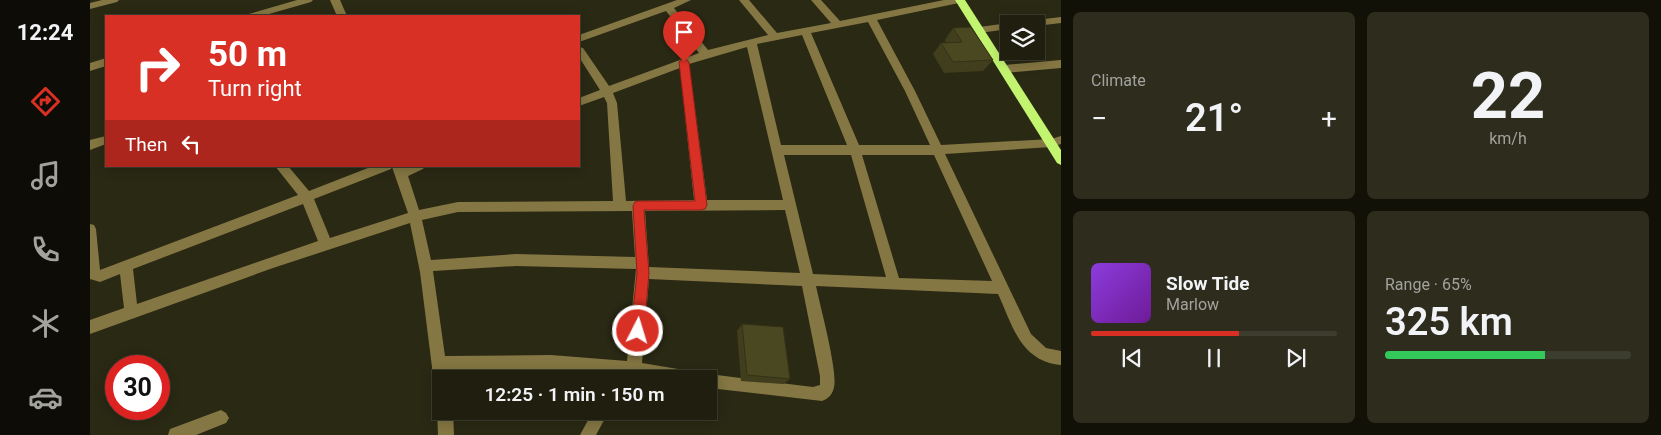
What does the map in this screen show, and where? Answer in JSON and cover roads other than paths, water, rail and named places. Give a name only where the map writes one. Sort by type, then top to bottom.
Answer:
[{"type":"main road","points":[[960,0],[1004,69],[1056,142],[1061,160]]},
{"type":"street","points":[[90,6],[114,0]]},
{"type":"street","points":[[256,15],[308,0]]},
{"type":"street","points":[[335,0],[342,15]]},
{"type":"street","points":[[580,39],[686,0]]},
{"type":"street","points":[[744,0],[775,37]]},
{"type":"street","points":[[816,0],[838,24]]},
{"type":"street","points":[[580,102],[706,54],[751,42],[960,0]]},
{"type":"street","points":[[668,7],[706,54]]},
{"type":"street","points":[[871,18],[910,91],[936,150],[1026,338],[1034,349],[1044,356],[1061,358]]},
{"type":"street","points":[[1045,22],[1061,20]]},
{"type":"street","points":[[979,30],[1000,27]]},
{"type":"street","points":[[805,31],[855,150],[895,285]]},
{"type":"street","points":[[717,382],[813,394],[822,394],[827,387],[827,376],[808,281],[751,42]]},
{"type":"street","points":[[580,51],[607,91],[612,103],[620,206]]},
{"type":"street","points":[[90,67],[105,62]]},
{"type":"street","points":[[684,62],[701,205]]},
{"type":"street","points":[[1004,69],[1061,64]]},
{"type":"street","points":[[90,145],[105,140]]},
{"type":"street","points":[[777,150],[936,150],[1056,142]]},
{"type":"street","points":[[282,167],[306,196],[326,244]]},
{"type":"street","points":[[90,229],[94,274],[100,276],[126,268],[306,196],[384,167]]},
{"type":"street","points":[[414,167],[400,170],[426,266],[440,370]]},
{"type":"street","points":[[90,327],[326,244],[414,216],[458,207],[790,205]]},
{"type":"street","points":[[634,369],[643,268],[638,206]]},
{"type":"street","points":[[426,266],[516,260],[808,281],[1002,288]]},
{"type":"street","points":[[126,268],[131,313]]},
{"type":"street","points":[[439,363],[551,362],[595,370]]},
{"type":"street","points":[[628,370],[640,370]]},
{"type":"street","points":[[176,435],[221,418]]},
{"type":"street","points":[[445,420],[446,435]]},
{"type":"street","points":[[588,435],[596,420]]}]
